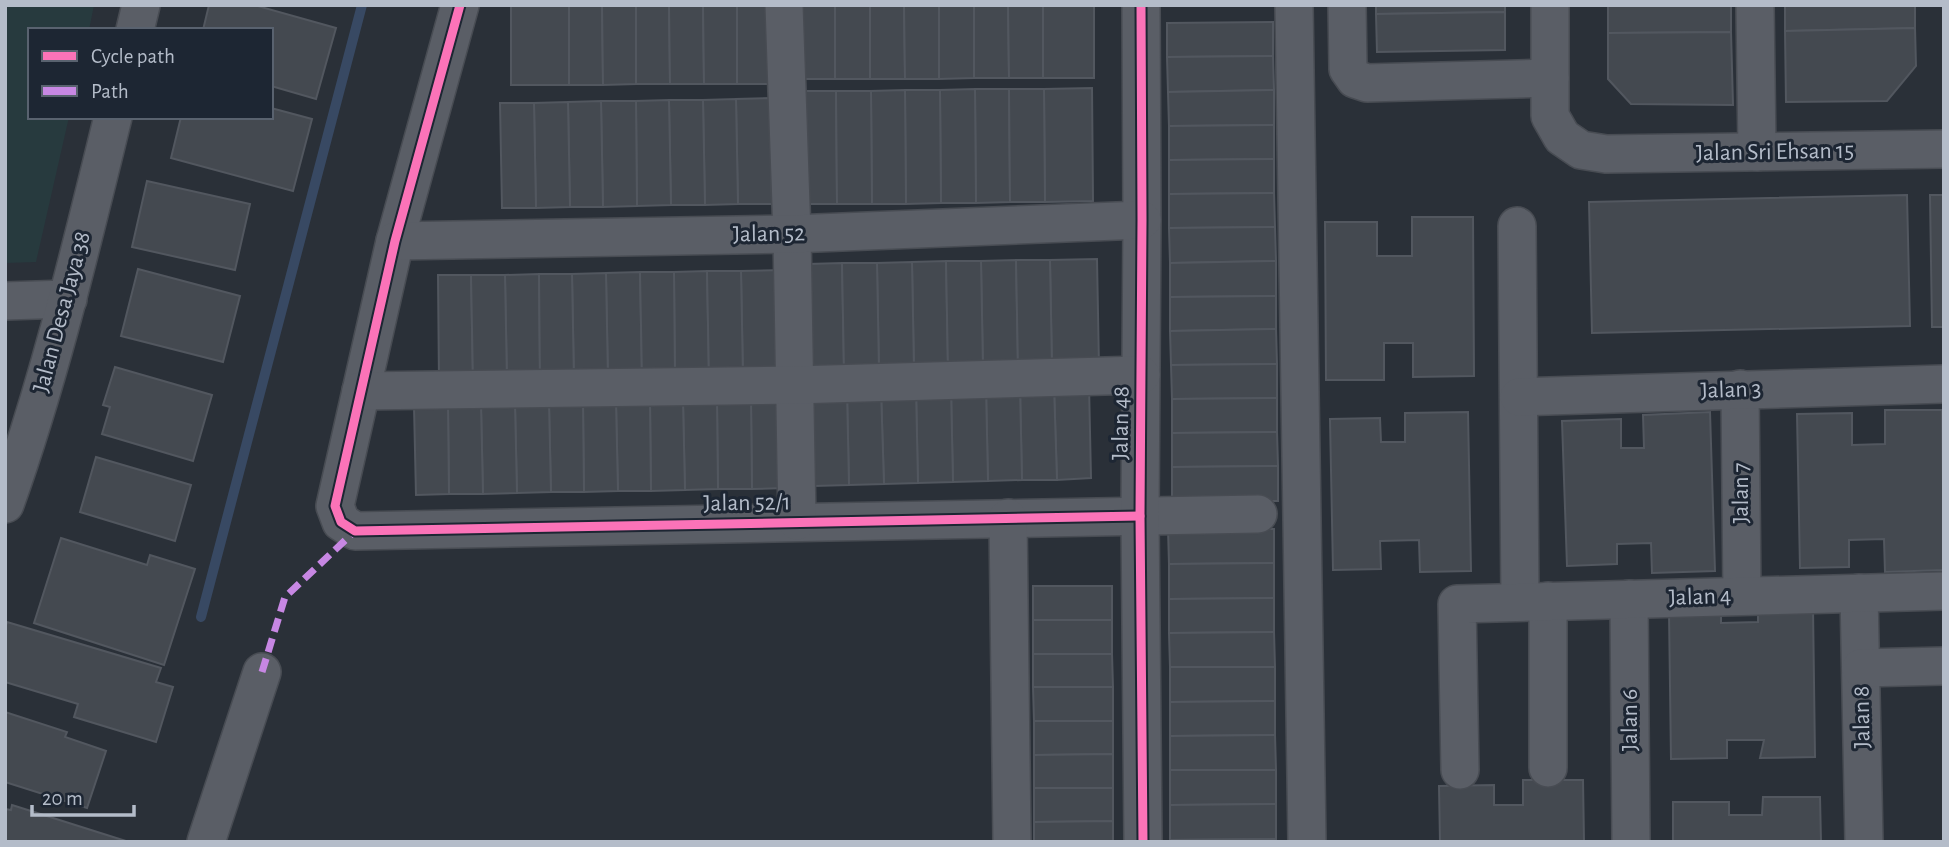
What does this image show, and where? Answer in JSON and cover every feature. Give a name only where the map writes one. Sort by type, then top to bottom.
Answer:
[{"type":"street","points":[[135,28],[141,5]]},
{"type":"street","points":[[460,5],[395,241],[361,391],[1141,375]]},
{"type":"street","points":[[784,5],[792,234],[797,521]]},
{"type":"street","name":"Jalan 48","points":[[1140,5],[1142,220],[1139,516],[1143,842]]},
{"type":"street","points":[[1294,5],[1307,842]]},
{"type":"street","points":[[1347,5],[1348,69],[1355,79],[1367,83],[1550,78]]},
{"type":"street","name":"Jalan Sri Ehsan 15","points":[[1550,5],[1550,116],[1562,137],[1581,150],[1606,154],[1944,149]]},
{"type":"street","points":[[1755,5],[1757,152]]},
{"type":"street","name":"Jalan Desa Jaya 38","points":[[5,504],[13,461],[68,299],[113,119]]},
{"type":"street","name":"Jalan 52","points":[[395,241],[792,234],[1142,220]]},
{"type":"street","points":[[1517,226],[1519,397],[1548,768]]},
{"type":"street","points":[[5,301],[68,299]]},
{"type":"street","name":"Jalan 3","points":[[1519,397],[1944,384]]},
{"type":"street","name":"Jalan 7","points":[[1740,389],[1742,596]]},
{"type":"street","name":"Jalan 52/1","points":[[361,391],[335,506],[341,522],[355,531],[1258,514]]},
{"type":"street","points":[[1008,518],[1012,842]]},
{"type":"street","name":"Jalan 4","points":[[1460,770],[1457,604],[1944,591]]},
{"type":"street","name":"Jalan 8","points":[[1859,593],[1864,842]]},
{"type":"street","name":"Jalan 6","points":[[1629,599],[1631,842]]},
{"type":"street","points":[[1861,668],[1944,666]]},
{"type":"street","points":[[206,842],[262,672]]},
{"type":"green space","points":[[5,5],[94,5],[89,28],[28,28],[28,119],[69,119],[36,262],[5,263]]},
{"type":"building","points":[[209,5],[254,5],[336,28],[316,99],[273,87],[273,28],[203,28]]},
{"type":"building","points":[[511,5],[569,5],[569,85],[511,85]]},
{"type":"building","points":[[569,5],[602,5],[603,85],[569,85]]},
{"type":"building","points":[[602,5],[636,5],[636,84],[603,85]]},
{"type":"building","points":[[636,5],[669,5],[670,84],[636,84]]},
{"type":"building","points":[[669,5],[703,5],[704,84],[670,84]]},
{"type":"building","points":[[703,5],[737,5],[737,84],[704,84]]},
{"type":"building","points":[[737,5],[770,5],[771,84],[737,84]]},
{"type":"building","points":[[800,5],[835,5],[835,79],[801,79]]},
{"type":"building","points":[[835,5],[870,5],[870,79],[835,79]]},
{"type":"building","points":[[870,5],[904,5],[905,79],[870,79]]},
{"type":"building","points":[[904,5],[939,5],[939,79],[905,79]]},
{"type":"building","points":[[939,5],[974,5],[974,78],[939,79]]},
{"type":"building","points":[[974,5],[1008,5],[1009,78],[974,78]]},
{"type":"building","points":[[1008,5],[1043,5],[1043,78],[1009,78]]},
{"type":"building","points":[[1043,5],[1094,5],[1094,78],[1043,78]]},
{"type":"building","points":[[1376,5],[1505,5],[1505,12],[1376,14]]},
{"type":"building","points":[[1608,5],[1731,5],[1731,32],[1608,33]]},
{"type":"building","points":[[1785,5],[1915,5],[1915,28],[1785,31]]},
{"type":"building","points":[[1505,12],[1505,50],[1377,52],[1376,14]]},
{"type":"building","points":[[1273,22],[1273,56],[1167,57],[1167,23]]},
{"type":"building","points":[[1915,28],[1916,66],[1887,101],[1786,102],[1785,31]]},
{"type":"building","points":[[1731,32],[1733,105],[1631,104],[1608,79],[1608,33]]},
{"type":"building","points":[[1273,56],[1274,90],[1168,92],[1167,57]]},
{"type":"building","points":[[1092,88],[1093,201],[1045,202],[1044,89]]},
{"type":"building","points":[[975,89],[1009,89],[1010,202],[976,203]]},
{"type":"building","points":[[975,89],[976,203],[941,203],[940,90]]},
{"type":"building","points":[[1009,89],[1044,89],[1045,202],[1010,202]]},
{"type":"building","points":[[905,90],[940,90],[941,203],[906,204]]},
{"type":"building","points":[[905,90],[906,204],[872,204],[871,91]]},
{"type":"building","points":[[1274,90],[1274,125],[1169,126],[1168,92]]},
{"type":"building","points":[[802,91],[836,91],[837,204],[803,204]]},
{"type":"building","points":[[836,91],[871,91],[872,204],[837,204]]},
{"type":"building","points":[[770,98],[772,204],[738,204],[736,99]]},
{"type":"building","points":[[736,99],[738,204],[705,205],[703,100]]},
{"type":"building","points":[[669,100],[703,100],[705,205],[671,205]]},
{"type":"building","points":[[669,100],[671,205],[637,206],[636,101]]},
{"type":"building","points":[[601,101],[636,101],[637,206],[603,207]]},
{"type":"building","points":[[601,101],[603,207],[570,207],[568,102]]},
{"type":"building","points":[[568,102],[570,207],[536,208],[534,103]]},
{"type":"building","points":[[500,103],[534,103],[536,208],[502,208]]},
{"type":"building","points":[[273,109],[312,119],[293,191],[171,158],[181,119],[273,119]]},
{"type":"building","points":[[1274,125],[1274,159],[1169,160],[1169,126]]},
{"type":"building","points":[[1274,159],[1274,193],[1169,194],[1169,160]]},
{"type":"building","points":[[147,181],[250,204],[235,270],[132,247]]},
{"type":"building","points":[[1274,193],[1275,227],[1169,228],[1169,194]]},
{"type":"building","points":[[1907,195],[1910,326],[1592,333],[1589,202]]},
{"type":"building","points":[[1930,195],[1944,195],[1944,327],[1932,327]]},
{"type":"building","points":[[1412,217],[1473,217],[1474,376],[1413,377],[1413,343],[1384,343],[1384,380],[1326,380],[1325,222],[1377,222],[1377,256],[1412,256]]},
{"type":"building","points":[[1275,227],[1276,261],[1170,263],[1169,228]]},
{"type":"building","points":[[1097,259],[1099,367],[1052,368],[1050,260]]},
{"type":"building","points":[[1016,260],[1018,368],[983,369],[981,261]]},
{"type":"building","points":[[1016,260],[1050,260],[1052,368],[1018,368]]},
{"type":"building","points":[[946,261],[948,369],[914,370],[912,262]]},
{"type":"building","points":[[946,261],[981,261],[983,369],[948,369]]},
{"type":"building","points":[[1276,261],[1276,296],[1170,297],[1170,263]]},
{"type":"building","points":[[912,262],[914,370],[879,371],[877,263]]},
{"type":"building","points":[[842,263],[844,371],[809,372],[808,264]]},
{"type":"building","points":[[842,263],[877,263],[879,371],[844,371]]},
{"type":"building","points":[[138,269],[240,296],[223,362],[121,336]]},
{"type":"building","points":[[785,270],[786,377],[743,378],[741,271]]},
{"type":"building","points":[[707,271],[709,379],[675,379],[674,272]]},
{"type":"building","points":[[707,271],[741,271],[743,378],[709,379]]},
{"type":"building","points":[[640,272],[642,379],[608,380],[606,273]]},
{"type":"building","points":[[640,272],[674,272],[675,379],[642,379]]},
{"type":"building","points":[[606,273],[608,380],[574,381],[572,274]]},
{"type":"building","points":[[539,274],[540,381],[507,382],[505,275]]},
{"type":"building","points":[[539,274],[572,274],[574,381],[540,381]]},
{"type":"building","points":[[438,275],[471,275],[473,382],[439,383]]},
{"type":"building","points":[[471,275],[505,275],[507,382],[473,382]]},
{"type":"building","points":[[1276,296],[1276,329],[1170,331],[1170,297]]},
{"type":"building","points":[[1276,329],[1277,364],[1171,365],[1170,331]]},
{"type":"building","points":[[1277,364],[1277,398],[1172,399],[1171,365]]},
{"type":"building","points":[[115,367],[212,395],[193,461],[102,434],[110,407],[103,405]]},
{"type":"building","points":[[1089,385],[1091,478],[1057,480],[1054,386]]},
{"type":"building","points":[[1054,386],[1057,480],[1022,480],[1020,387]]},
{"type":"building","points":[[1020,387],[1022,480],[988,481],[986,388]]},
{"type":"building","points":[[986,388],[988,481],[953,482],[951,389]]},
{"type":"building","points":[[916,389],[951,389],[953,482],[918,483]]},
{"type":"building","points":[[916,389],[918,483],[884,484],[881,390]]},
{"type":"building","points":[[881,390],[884,484],[849,485],[847,391]]},
{"type":"building","points":[[847,391],[849,485],[814,486],[812,392]]},
{"type":"building","points":[[1277,398],[1277,432],[1172,433],[1172,399]]},
{"type":"building","points":[[785,399],[786,488],[752,489],[751,400]]},
{"type":"building","points":[[751,400],[752,489],[718,489],[717,401]]},
{"type":"building","points":[[683,401],[717,401],[718,489],[685,490]]},
{"type":"building","points":[[683,401],[685,490],[651,491],[650,402]]},
{"type":"building","points":[[616,402],[650,402],[651,491],[618,491]]},
{"type":"building","points":[[616,402],[618,491],[584,492],[583,403]]},
{"type":"building","points":[[549,403],[583,403],[584,492],[551,492]]},
{"type":"building","points":[[549,403],[551,492],[517,493],[515,404]]},
{"type":"building","points":[[515,404],[517,493],[483,494],[481,405]]},
{"type":"building","points":[[448,405],[481,405],[483,494],[449,494]]},
{"type":"building","points":[[448,405],[449,494],[416,495],[414,406]]},
{"type":"building","points":[[1885,410],[1942,410],[1944,570],[1885,572],[1884,539],[1849,540],[1849,567],[1800,568],[1797,414],[1852,413],[1852,445],[1885,444]]},
{"type":"building","points":[[1468,412],[1471,571],[1420,572],[1419,540],[1380,541],[1381,569],[1333,570],[1330,419],[1380,418],[1381,442],[1405,442],[1405,413]]},
{"type":"building","points":[[1710,412],[1715,571],[1652,573],[1651,543],[1617,544],[1617,564],[1567,566],[1562,421],[1621,419],[1621,448],[1644,448],[1643,415]]},
{"type":"building","points":[[1277,432],[1278,466],[1172,467],[1172,433]]},
{"type":"building","points":[[96,457],[191,485],[175,541],[80,512]]},
{"type":"building","points":[[1278,466],[1278,501],[1172,502],[1172,467]]},
{"type":"building","points":[[1168,529],[1274,529],[1274,563],[1169,564]]},
{"type":"building","points":[[61,538],[147,565],[150,555],[195,569],[164,665],[34,623]]},
{"type":"building","points":[[1274,563],[1274,598],[1169,599],[1169,564]]},
{"type":"building","points":[[1033,586],[1112,586],[1112,620],[1033,620]]},
{"type":"building","points":[[1274,598],[1274,632],[1169,633],[1169,599]]},
{"type":"building","points":[[1813,608],[1815,757],[1760,758],[1764,740],[1727,740],[1727,758],[1671,759],[1669,612],[1721,611],[1721,623],[1758,622],[1758,609]]},
{"type":"building","points":[[1033,620],[1112,620],[1112,654],[1033,654]]},
{"type":"building","points":[[7,622],[161,668],[156,682],[173,687],[156,742],[74,717],[78,704],[5,682]]},
{"type":"building","points":[[1274,632],[1275,667],[1170,667],[1169,633]]},
{"type":"building","points":[[1033,654],[1112,654],[1113,687],[1033,687]]},
{"type":"building","points":[[1170,667],[1275,667],[1275,701],[1170,702]]},
{"type":"building","points":[[1033,687],[1113,687],[1113,721],[1034,721]]},
{"type":"building","points":[[1275,701],[1275,735],[1170,736],[1170,702]]},
{"type":"building","points":[[5,712],[67,732],[65,737],[106,751],[87,808],[5,782]]},
{"type":"building","points":[[1034,721],[1113,721],[1113,754],[1034,755]]},
{"type":"building","points":[[1275,735],[1276,770],[1170,770],[1170,736]]},
{"type":"building","points":[[1113,754],[1113,788],[1034,788],[1034,755]]},
{"type":"building","points":[[1170,770],[1276,770],[1276,804],[1170,805]]},
{"type":"building","points":[[1523,780],[1583,780],[1584,842],[1440,842],[1439,786],[1494,785],[1494,805],[1523,805]]},
{"type":"building","points":[[1034,788],[1113,788],[1113,821],[1034,822]]},
{"type":"building","points":[[1763,797],[1820,797],[1821,842],[1673,842],[1673,802],[1729,802],[1729,815],[1762,815]]},
{"type":"building","points":[[1276,804],[1276,839],[1170,840],[1170,805]]},
{"type":"building","points":[[12,805],[129,842],[5,842],[5,809],[11,810]]},
{"type":"building","points":[[1113,821],[1113,842],[1034,842],[1034,822]]},
{"type":"building","points":[[1276,839],[1276,842],[1170,842],[1170,840]]},
{"type":"waterway","points":[[201,617],[362,5]]},
{"type":"marked path","points":[[262,672],[285,597],[355,531]]},
{"type":"cycle path","points":[[460,5],[395,241],[335,506],[341,522],[355,531],[1140,516]]},
{"type":"cycle path","points":[[1141,5],[1140,516],[1143,842]]}]
